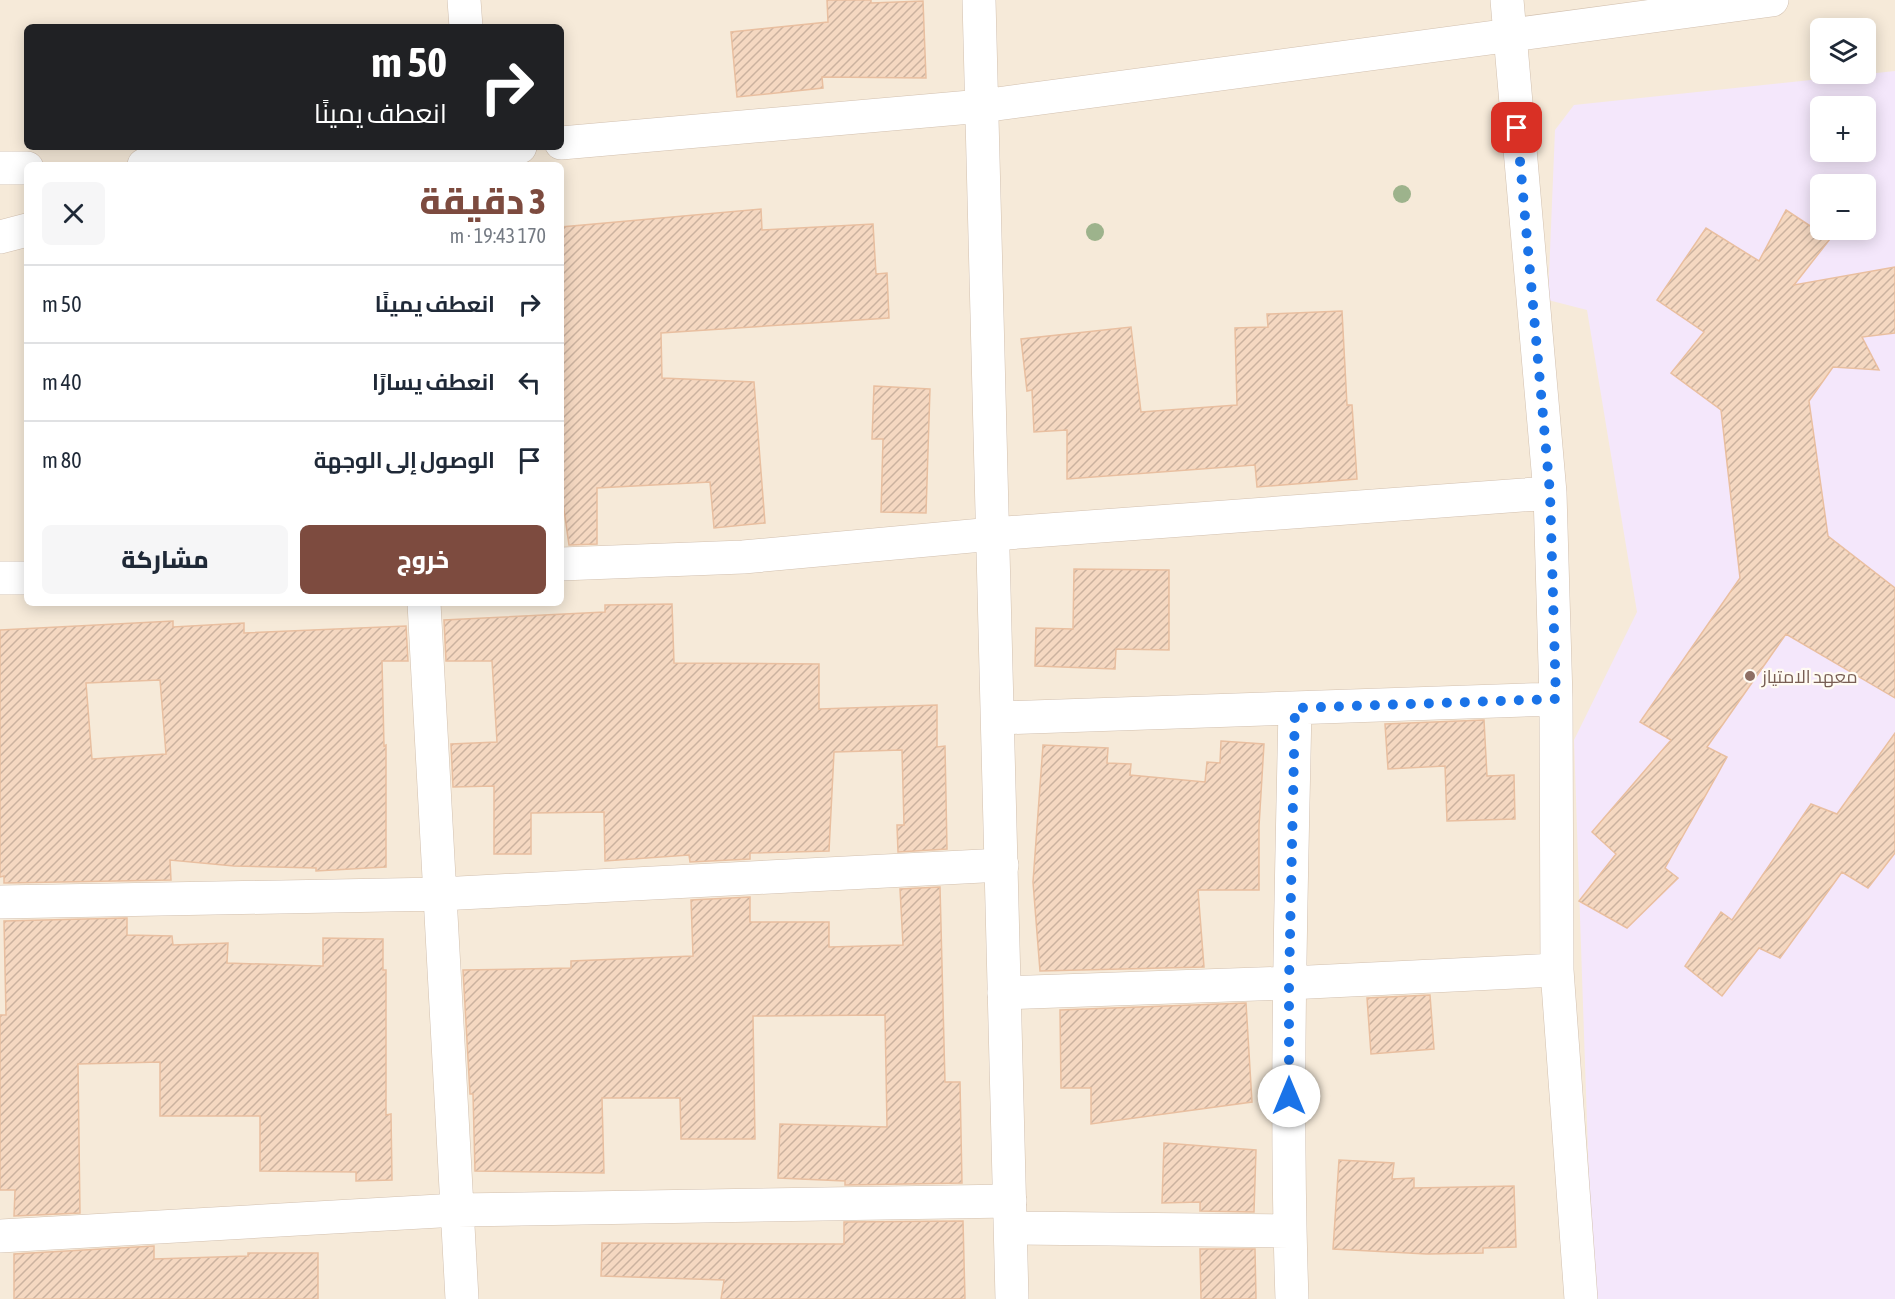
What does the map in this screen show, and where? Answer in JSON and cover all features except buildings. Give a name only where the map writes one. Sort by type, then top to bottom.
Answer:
[{"type":"street","points":[[464,0],[466,24]]},
{"type":"street","points":[[979,0],[1012,1299]]},
{"type":"street","points":[[1507,0],[1550,493],[1556,699],[1557,970],[1581,1299]]},
{"type":"street","points":[[564,143],[982,106],[1772,0]]},
{"type":"street","points":[[260,162],[414,158],[466,150]]},
{"type":"street","points":[[0,168],[24,168]]},
{"type":"street","points":[[0,237],[24,231]]},
{"type":"street","points":[[564,564],[743,557],[993,534],[1550,493]]},
{"type":"street","points":[[0,579],[24,578]]},
{"type":"street","points":[[424,606],[462,1299]]},
{"type":"street","points":[[998,718],[1556,699]]},
{"type":"street","points":[[1292,1299],[1289,1231],[1289,983],[1295,708]]},
{"type":"street","points":[[0,902],[440,894],[1002,865]]},
{"type":"street","points":[[1004,993],[1289,983],[1557,970]]},
{"type":"street","points":[[0,1236],[457,1210],[1010,1215],[1289,1231]]},
{"type":"shaded area","points":[[0,0],[1895,0],[1895,1299],[0,1299]]},
{"type":"shaded area","name":"معهد الامتياز","points":[[1895,71],[1895,1299],[1593,1299],[1574,740],[1637,612],[1587,310],[1548,300],[1555,130],[1574,105],[1810,80],[1810,84],[1876,84],[1876,73]]},
{"type":"place","name":"معهد الامتياز","points":[[1750,676]]},
{"type":"route","points":[[1289,1096],[1295,708],[1556,699],[1550,493],[1517,128]]}]
